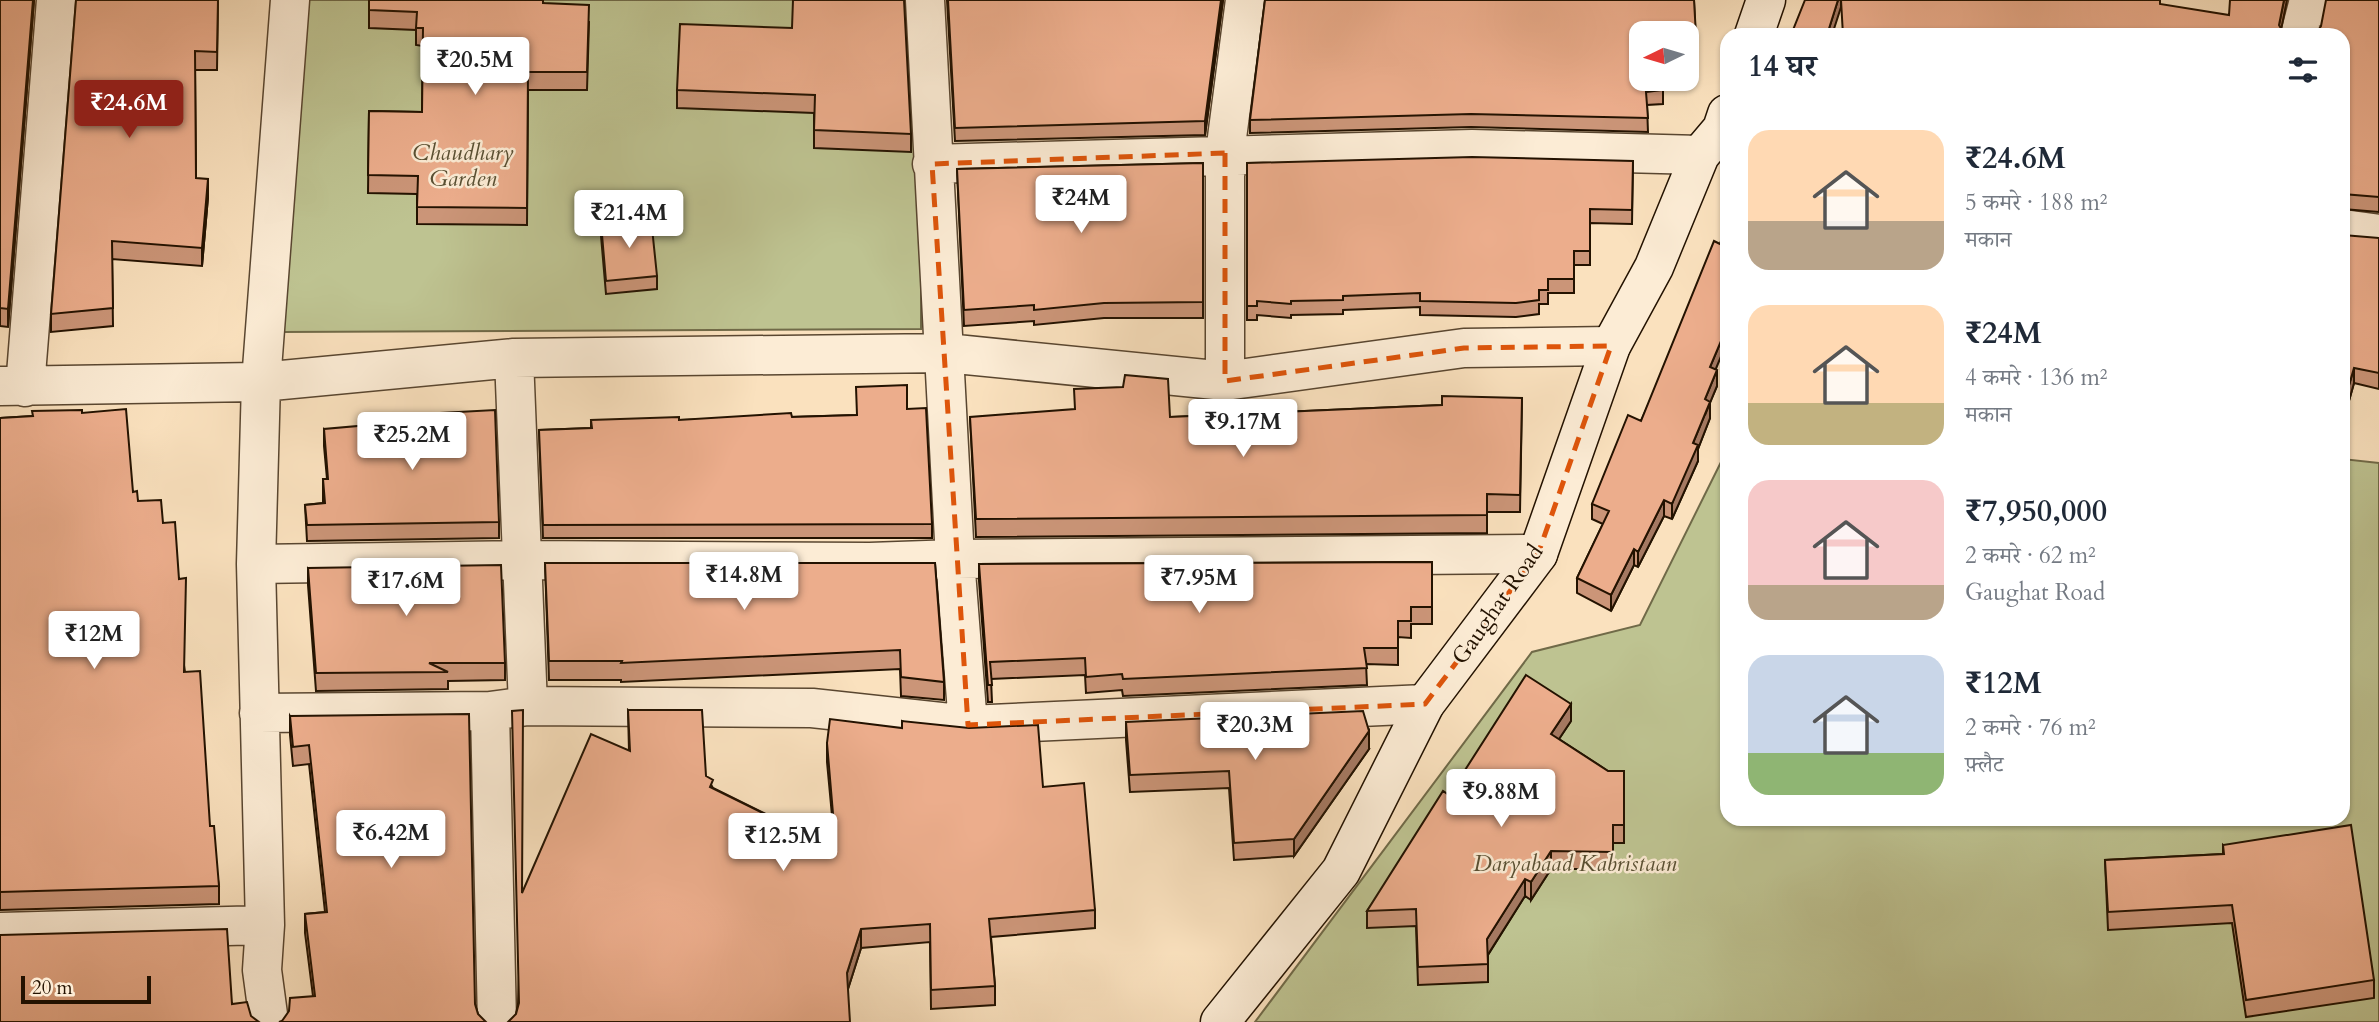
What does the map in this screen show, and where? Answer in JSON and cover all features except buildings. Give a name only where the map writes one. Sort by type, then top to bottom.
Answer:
[{"type":"street","points":[[56,0],[12,386],[261,382],[514,358],[946,353],[1225,382],[1464,348],[1611,346]]},
{"type":"street","points":[[269,1022],[262,970],[265,925],[256,564],[261,382],[290,0]]},
{"type":"street","points":[[925,0],[955,559],[968,725]]},
{"type":"street","points":[[1225,382],[1225,153],[1245,0]]},
{"type":"street","points":[[1756,28],[1766,0]]},
{"type":"street","points":[[2302,28],[2309,0]]},
{"type":"street","points":[[932,164],[1225,153],[1472,149],[1719,132]]},
{"type":"street","name":"Gaughat Road","points":[[1220,1022],[1341,871],[1426,705],[1538,554],[1611,346],[1654,267],[1719,132]]},
{"type":"street","points":[[2350,230],[2379,234]]},
{"type":"street","points":[[514,358],[528,706]]},
{"type":"street","points":[[256,564],[523,560],[870,562],[1538,554]]},
{"type":"street","points":[[259,713],[490,711],[528,706],[812,708],[968,725],[1426,705]]},
{"type":"street","points":[[490,711],[497,1022]]},
{"type":"street","points":[[0,932],[265,925]]},
{"type":"highlighted area","points":[[1225,153],[1225,381],[1464,348],[1611,346],[1538,554],[1425,704],[968,725],[932,164]]},
{"type":"green space","name":"Chaudhary Garden","points":[[304,0],[921,0],[921,329],[282,332]]},
{"type":"green space","name":"Daryabaad Kabristaan","points":[[2350,460],[2379,463],[2379,1022],[1255,1022],[1532,652],[1640,625],[1720,464],[1720,826],[2350,826]]}]
